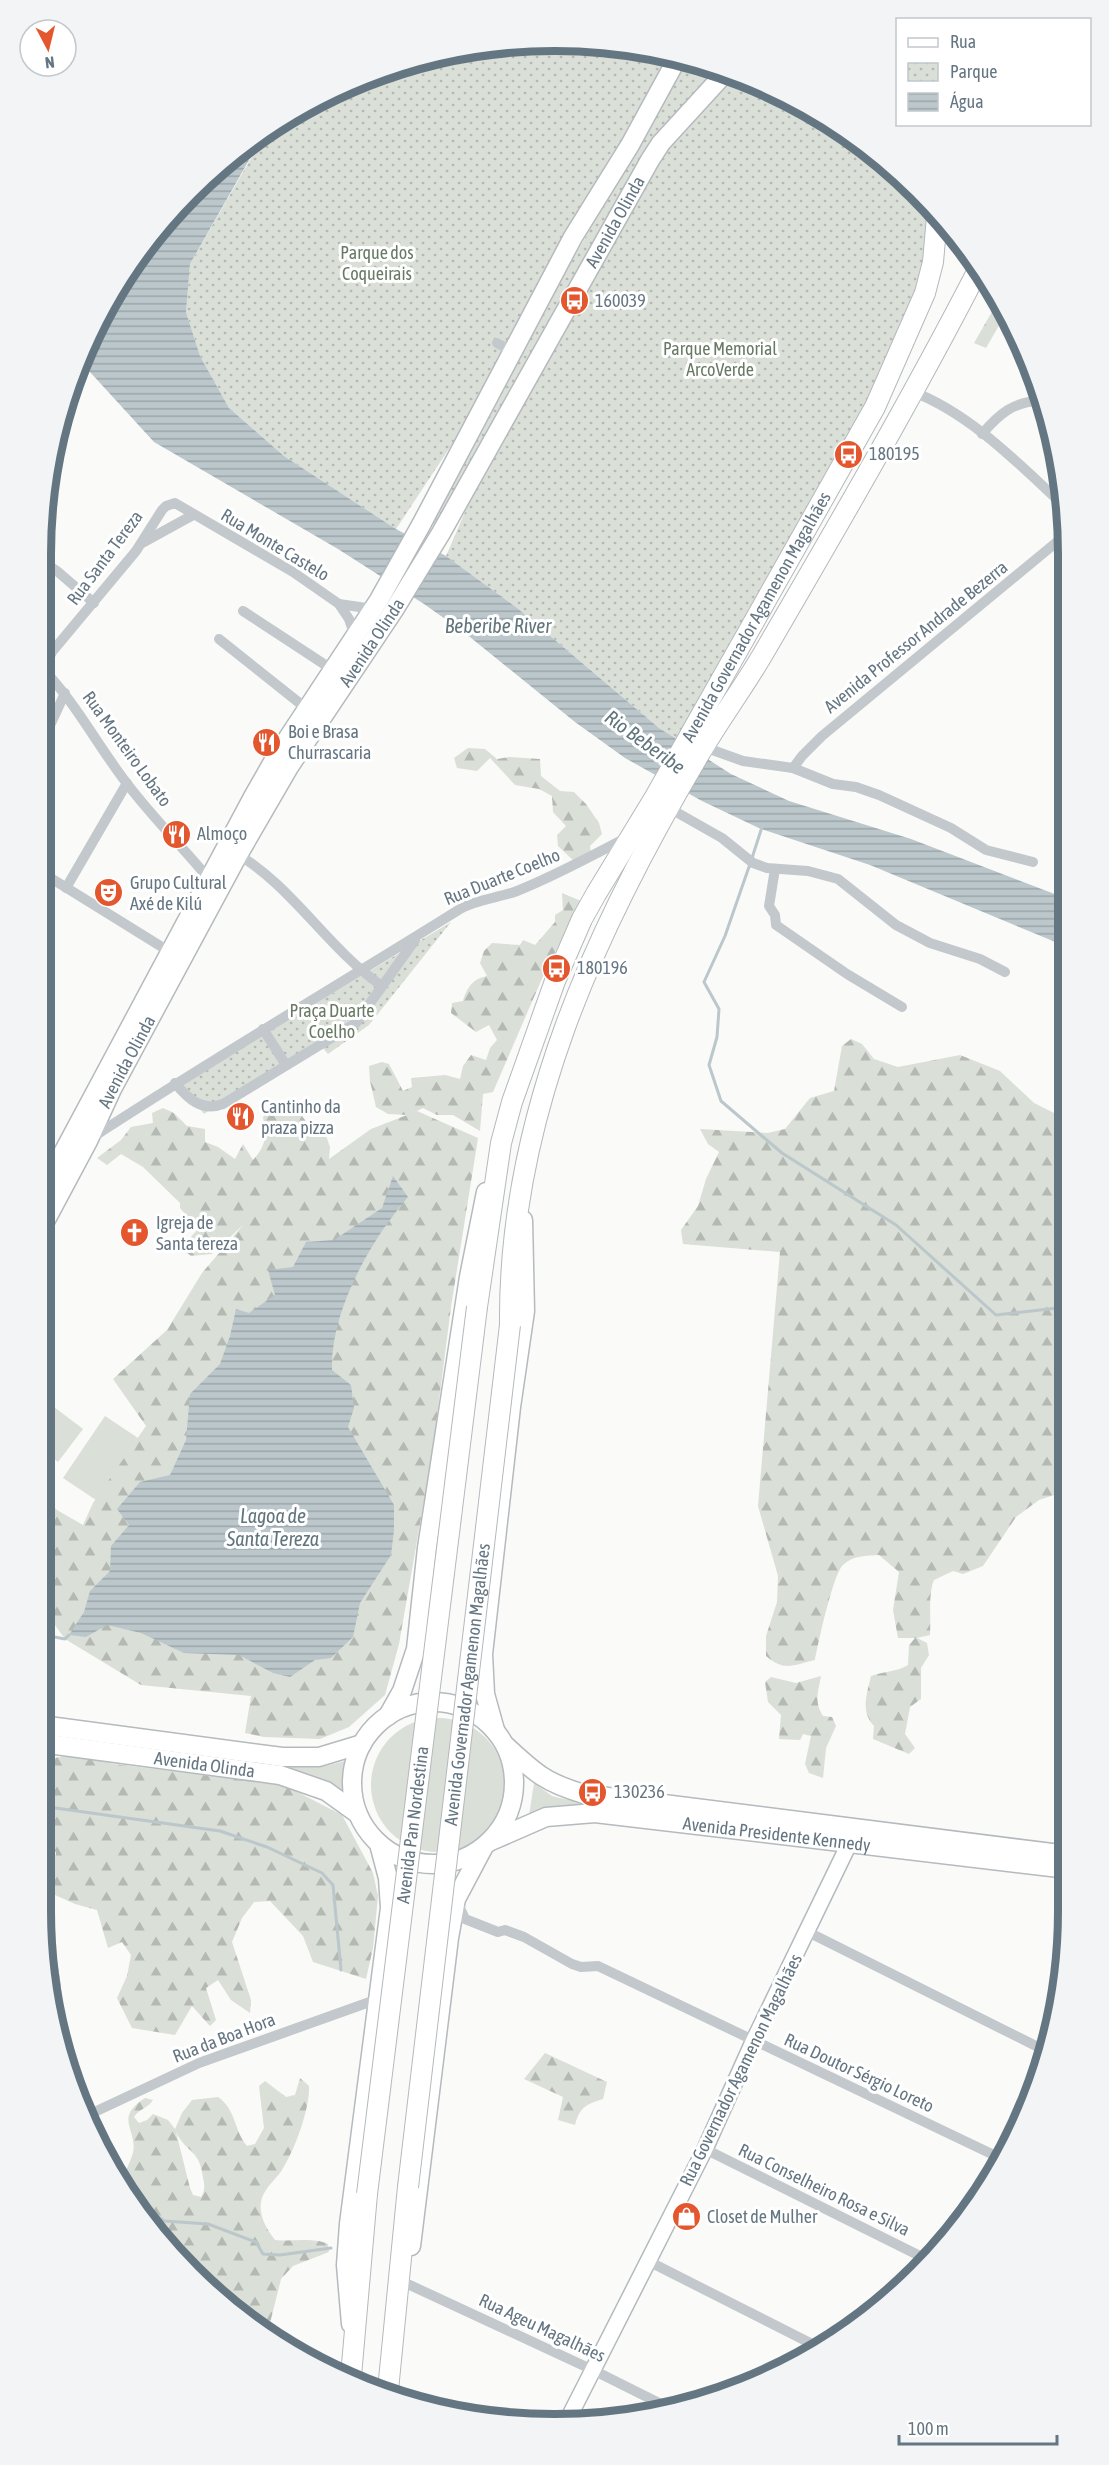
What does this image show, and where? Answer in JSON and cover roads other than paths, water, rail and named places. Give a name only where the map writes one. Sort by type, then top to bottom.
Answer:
[{"type":"highway","name":"Avenida Governador Agamenon Magalhães","points":[[401,2285],[408,2187],[510,1325],[510,1276],[522,1183],[534,1119],[577,992],[613,910],[665,803],[875,407],[925,293],[933,262],[936,227]]},
{"type":"highway","name":"Avenida Governador Agamenon Magalhães","points":[[696,748],[761,657],[974,277]]},
{"type":"highway","name":"Avenida Governador Agamenon Magalhães","points":[[477,1307],[501,1143],[512,1102],[555,981],[582,919],[632,835],[665,803]]},
{"type":"highway","name":"Avenida Pan Nordestina","points":[[351,2371],[367,2194],[429,1709],[477,1307]]},
{"type":"highway","points":[[389,2385],[401,2285]]},
{"type":"main road","name":"Avenida Olinda","points":[[51,1155],[170,952],[209,879],[232,851],[289,767],[382,606],[505,347],[630,146],[673,65]]},
{"type":"main road","name":"Avenida Olinda","points":[[51,1209],[88,1141],[278,753],[355,637],[441,533],[650,160],[661,143],[719,79]]},
{"type":"main road","name":"Avenida Governador Agamenon Magalhães","points":[[388,1716],[402,1691],[416,1648],[427,1548],[471,1268],[485,1194],[501,1143]]},
{"type":"main road","name":"Avenida Governador Agamenon Magalhães","points":[[495,1730],[485,1694],[483,1653],[511,1407],[525,1311],[522,1183]]},
{"type":"main road","points":[[401,2285],[456,1899],[487,1844],[506,1821],[514,1796],[514,1770],[506,1746],[495,1730],[483,1719],[453,1704],[436,1702],[419,1704],[388,1716],[374,1728],[362,1744],[354,1764],[352,1786],[358,1814],[379,1844],[407,1860],[431,1864],[455,1862],[487,1844]]},
{"type":"main road","points":[[51,1726],[282,1757],[319,1756],[362,1744]]},
{"type":"main road","name":"Avenida Olinda","points":[[51,1744],[280,1775],[326,1791],[358,1814]]},
{"type":"main road","name":"Avenida Presidente Kennedy","points":[[506,1746],[532,1771],[545,1779],[557,1786],[584,1794],[1058,1854]]},
{"type":"main road","name":"Avenida Presidente Kennedy","points":[[487,1844],[546,1817],[595,1813],[1058,1868]]},
{"type":"main road","name":"Avenida Pan Nordestina","points":[[353,2344],[347,2294],[349,2224],[390,1908],[388,1878],[379,1844]]},
{"type":"street","points":[[912,391],[935,402],[982,434],[1055,498]]},
{"type":"street","points":[[982,434],[1003,411],[1034,401]]},
{"type":"street","name":"Rua Monte Castelo","points":[[175,503],[293,572],[339,604],[349,619],[355,637]]},
{"type":"street","name":"Rua Santa Tereza","points":[[51,654],[142,543],[162,510],[175,503]]},
{"type":"street","name":"Rua Monte Castelo","points":[[142,543],[193,515]]},
{"type":"street","name":"Avenida Professor Andrade Bezerra","points":[[793,768],[822,736],[1058,541]]},
{"type":"street","points":[[51,567],[94,603]]},
{"type":"street","name":"Rua Monte Castelo","points":[[339,604],[382,606]]},
{"type":"street","points":[[243,611],[333,670]]},
{"type":"street","points":[[219,639],[307,709]]},
{"type":"street","name":"Rua Monteiro Lobato","points":[[51,678],[65,693],[126,783],[209,879]]},
{"type":"street","points":[[51,722],[65,693]]},
{"type":"street","points":[[696,748],[743,761],[793,768],[813,774],[824,781],[856,787],[951,828],[987,850],[1033,862]]},
{"type":"street","points":[[66,888],[126,783]]},
{"type":"street","points":[[665,803],[722,838],[749,861],[775,869],[808,871],[838,879],[896,925],[930,943],[980,959],[1005,972]]},
{"type":"street","name":"Rua Duarte Coelho","points":[[88,1141],[175,1083],[361,972],[466,905],[498,898],[545,879],[632,835]]},
{"type":"street","points":[[232,851],[282,890],[361,972],[382,986]]},
{"type":"street","points":[[775,869],[769,906],[775,915],[776,925],[847,974],[902,1007]]},
{"type":"street","points":[[51,879],[170,952]]},
{"type":"street","name":"Rua Duarte Coelho","points":[[175,1083],[187,1098],[214,1108],[356,1023],[419,934]]},
{"type":"street","points":[[263,1029],[286,1065]]},
{"type":"street","name":"Rua Governador Agamenon Magalhães","points":[[571,2413],[595,2371],[705,2150],[753,2042],[849,1844]]},
{"type":"street","name":"Rua Doutor Sérgio Loreto","points":[[456,1899],[465,1919],[498,1932],[505,1930],[524,1937],[572,1964],[581,1967],[598,1966],[994,2155]]},
{"type":"street","points":[[808,1932],[1039,2047]]},
{"type":"street","name":"Rua da Boa Hora","points":[[93,2113],[199,2063],[378,2000]]},
{"type":"street","name":"Rua Conselheiro Rosa e Silva","points":[[705,2150],[920,2256]]},
{"type":"street","points":[[648,2261],[811,2344]]},
{"type":"street","name":"Rua Ageu Magalhães","points":[[401,2285],[595,2371],[658,2403]]},
{"type":"water","name":"Beberibe River","points":[[254,151],[190,264],[186,312],[200,356],[229,408],[284,456],[396,529],[446,556],[516,607],[659,728],[731,774],[789,801],[911,839],[1058,895],[1058,943],[870,865],[761,829],[702,801],[625,758],[575,722],[465,633],[424,604],[338,549],[154,442],[87,368],[118,303],[155,248],[198,198]]},
{"type":"water","name":"Lagoa de Santa Tereza","points":[[393,1176],[408,1197],[380,1234],[355,1278],[345,1301],[333,1348],[332,1370],[351,1385],[354,1408],[348,1427],[394,1505],[391,1555],[360,1603],[353,1637],[331,1658],[315,1660],[290,1677],[273,1673],[239,1655],[184,1653],[141,1633],[107,1625],[86,1637],[69,1635],[84,1612],[90,1591],[110,1571],[111,1546],[129,1525],[117,1509],[140,1482],[170,1475],[186,1440],[190,1394],[220,1364],[236,1309],[249,1313],[275,1295],[268,1270],[293,1267],[306,1242],[334,1240],[382,1208]]},
{"type":"water","points":[[52,1941],[60,1980],[62,2013],[55,1976]]},
{"type":"waterway","points":[[752,858],[762,827]]},
{"type":"waterway","points":[[750,864],[725,936],[704,982],[719,1009],[717,1037],[709,1065],[721,1101],[782,1153],[896,1225],[996,1315],[1058,1308]]},
{"type":"waterway","points":[[51,1636],[65,1639],[69,1635]]},
{"type":"waterway","points":[[51,1807],[220,1831],[267,1847],[322,1873],[333,1885],[341,1970]]},
{"type":"waterway","points":[[151,2212],[164,2221],[208,2224],[256,2242],[263,2254],[280,2255],[331,2248]]},
{"type":"place","name":"160039","points":[[574,301]]},
{"type":"place","name":"180195","points":[[848,454]]},
{"type":"place","name":"Boi e Brasa Churrascaria","points":[[267,742]]},
{"type":"place","name":"Almoço","points":[[176,834]]},
{"type":"place","name":"Grupo Cultural Axé de Kilú","points":[[109,893]]},
{"type":"place","name":"180196","points":[[556,968]]},
{"type":"place","name":"Cantinho da praza pizza","points":[[240,1117]]},
{"type":"place","name":"Igreja de Santa tereza","points":[[135,1233]]},
{"type":"place","name":"130236","points":[[593,1792]]},
{"type":"place","name":"Closet de Mulher","points":[[686,2217]]},
{"type":"park label","name":"Parque dos Coqueirais","points":[[377,263]]},
{"type":"park label","name":"Parque Memorial ArcoVerde","points":[[720,359]]},
{"type":"park label","name":"Praça Duarte Coelho","points":[[332,1021]]},
{"type":"water label","name":"Rio Beberibe","points":[[645,742]]}]
